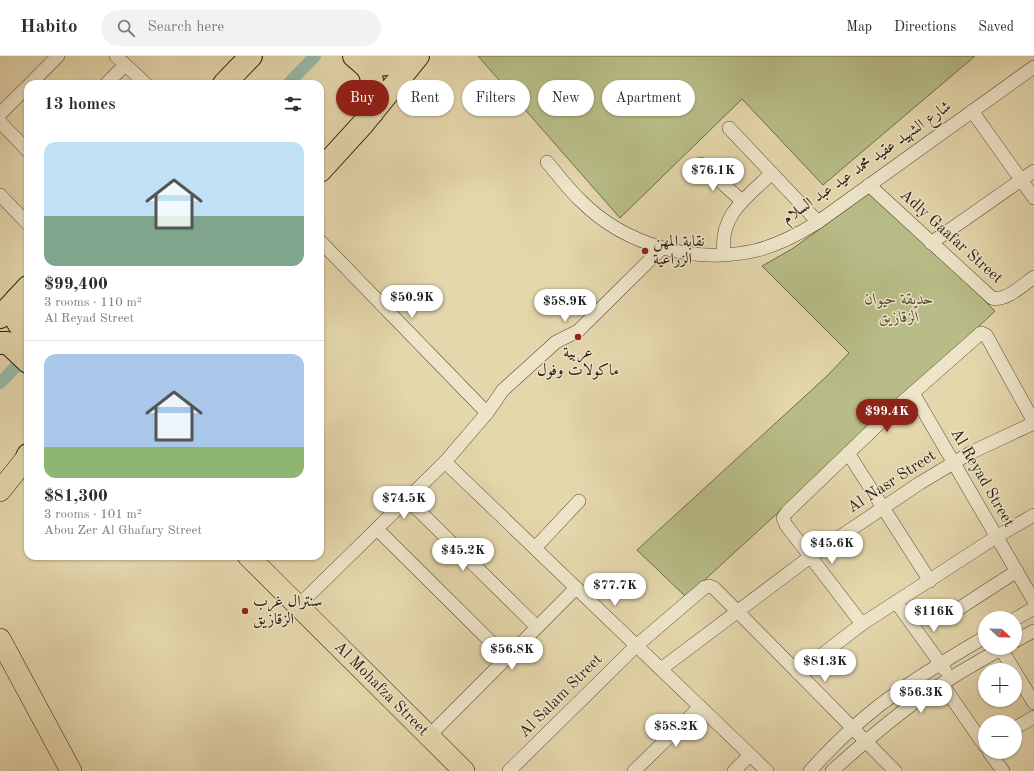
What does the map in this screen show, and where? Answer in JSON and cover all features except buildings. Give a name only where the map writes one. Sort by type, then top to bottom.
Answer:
[{"type":"highway","points":[[228,80],[251,56]]},
{"type":"highway","points":[[371,80],[367,61],[386,64],[402,56]]},
{"type":"highway","points":[[389,92],[418,56]]},
{"type":"highway","points":[[324,167],[369,116]]},
{"type":"highway","points":[[23,293],[15,306],[11,332],[24,355]]},
{"type":"main road","points":[[0,491],[24,461]]},
{"type":"main road","name":"Al Mohafza Street","points":[[252,560],[464,771]]},
{"type":"main road","points":[[0,639],[71,771]]},
{"type":"street","points":[[34,80],[58,56]]},
{"type":"street","points":[[108,80],[120,61],[141,80]]},
{"type":"street","name":"شارع الشهيد عقيد محمد عيد عبد السلام","points":[[547,162],[581,202],[606,221],[633,237],[662,248],[702,255],[758,250],[790,238],[818,222],[1034,67]]},
{"type":"street","points":[[0,114],[24,90]]},
{"type":"street","points":[[972,111],[1034,198]]},
{"type":"street","points":[[0,122],[24,147]]},
{"type":"street","points":[[729,128],[818,222]]},
{"type":"street","points":[[701,164],[742,201]]},
{"type":"street","points":[[931,243],[1034,171]]},
{"type":"street","points":[[724,254],[723,236],[725,227],[733,211],[772,173]]},
{"type":"street","name":"Adly Gaafar Street","points":[[869,185],[992,298],[1004,298],[1034,277]]},
{"type":"street","points":[[0,196],[24,220]]},
{"type":"street","points":[[324,245],[487,413]]},
{"type":"street","points":[[298,606],[445,462],[487,413],[503,390],[556,342],[578,330],[662,248]]},
{"type":"street","points":[[862,624],[786,525],[783,518],[787,512],[848,453],[978,334],[983,333],[1034,423]]},
{"type":"street","name":"Al Reyad Street","points":[[913,393],[1034,601]]},
{"type":"street","name":"Al Nasr Street","points":[[661,669],[810,557],[920,483],[987,445],[1034,423]]},
{"type":"street","points":[[848,453],[930,581]]},
{"type":"street","points":[[445,462],[767,771]]},
{"type":"street","points":[[407,499],[537,627]]},
{"type":"street","points":[[535,548],[579,501]]},
{"type":"street","points":[[798,673],[862,624],[996,537],[1034,515]]},
{"type":"street","points":[[377,529],[507,658]]},
{"type":"street","points":[[949,615],[1017,571]]},
{"type":"street","name":"Al Salam Street","points":[[509,771],[636,646],[707,586],[714,588],[738,612]]},
{"type":"street","points":[[429,736],[576,588]]},
{"type":"street","points":[[896,602],[940,664],[946,681],[978,734]]},
{"type":"street","points":[[1022,615],[1034,608]]},
{"type":"street","points":[[738,612],[895,771]]},
{"type":"street","points":[[1022,637],[1034,631]]},
{"type":"street","points":[[810,771],[853,729],[898,691],[978,641]]},
{"type":"street","points":[[832,771],[903,712],[946,681],[992,655]]},
{"type":"street","points":[[1022,684],[1034,703]]},
{"type":"street","points":[[634,771],[700,707]]},
{"type":"street","points":[[1022,724],[1034,717]]},
{"type":"street","points":[[734,771],[750,755]]},
{"type":"street","points":[[995,759],[1003,771]]},
{"type":"green space","points":[[478,56],[975,56],[823,185],[742,99],[620,218],[530,115],[530,80],[499,80]]},
{"type":"green space","name":"حديقة حيوان الزقازيق","points":[[871,192],[995,311],[916,386],[686,597],[637,550],[827,376],[849,353],[762,266],[792,249]]},
{"type":"waterway","points":[[292,80],[315,56]]},
{"type":"waterway","points":[[0,383],[24,358]]},
{"type":"place","name":"نقابة المهن الزراعية","points":[[645,251]]},
{"type":"place","name":"عربية ماكولات وفول","points":[[578,337]]},
{"type":"place","name":"سنترال غرب الزقازيق","points":[[245,611]]}]
